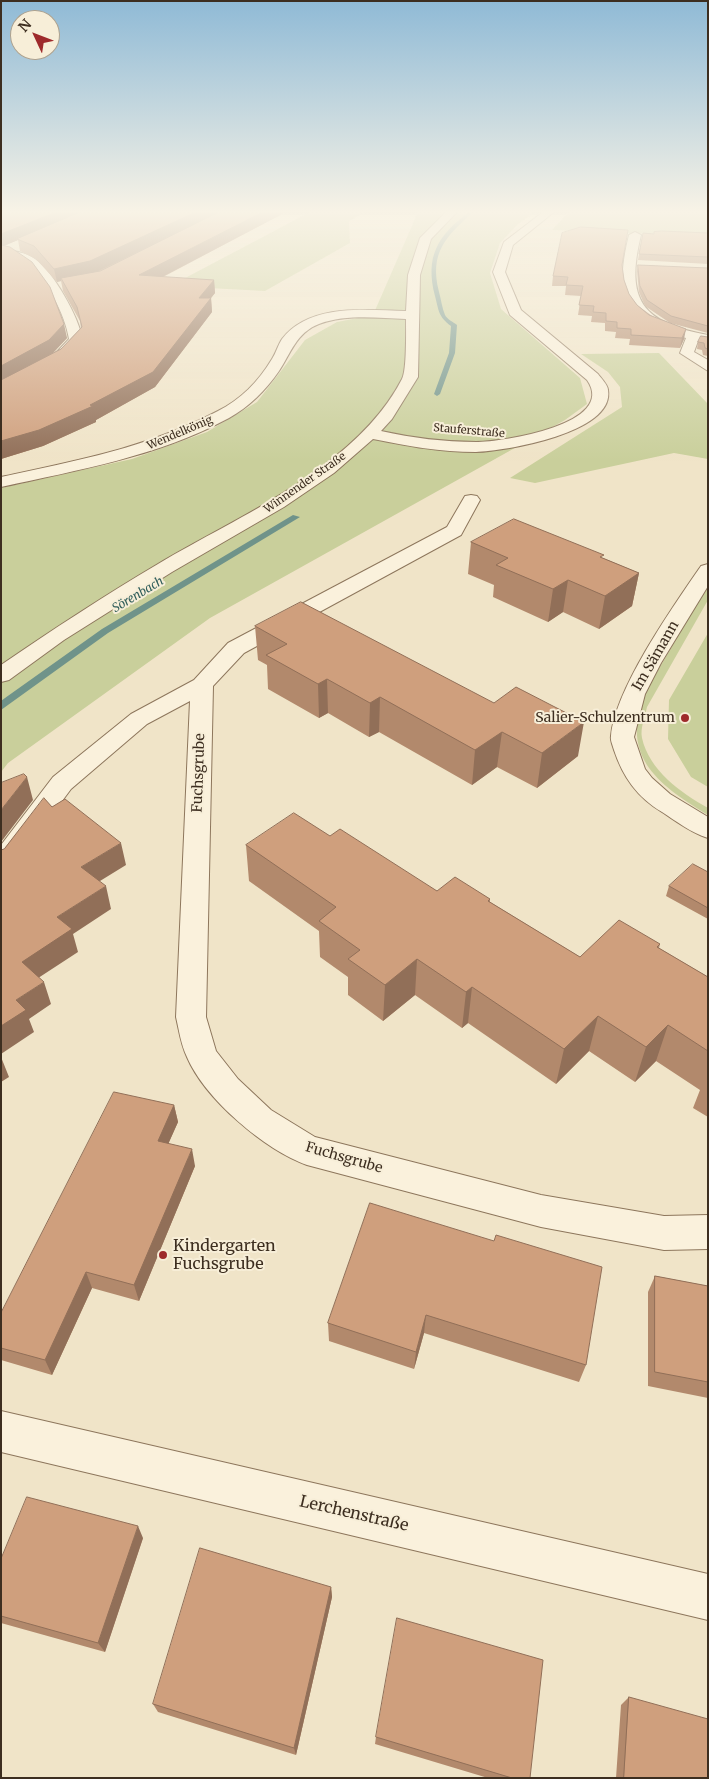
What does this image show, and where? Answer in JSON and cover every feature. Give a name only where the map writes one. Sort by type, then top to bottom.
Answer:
[{"type":"street","points":[[1,391],[58,358],[76,340],[76,330],[56,295]]},
{"type":"street","name":"Wendelkönig","points":[[1,482],[126,455],[167,441],[202,425],[244,401],[265,381],[293,336],[316,322],[339,315],[376,308],[399,295]]},
{"type":"street","name":"Winnender Straße","points":[[1,675],[57,636],[148,578],[278,504],[328,469],[370,434],[384,419],[411,376],[414,295]]},
{"type":"street","name":"Stauferstraße","points":[[370,434],[430,445],[489,446],[539,437],[577,423],[592,412],[600,401],[601,389],[593,377],[515,312],[508,295]]},
{"type":"street","points":[[632,295],[632,300],[641,312],[657,323],[693,337],[708,340]]},
{"type":"street","name":"Wendelkönig","points":[[339,315],[413,320]]},
{"type":"street","points":[[293,336],[334,326],[413,320]]},
{"type":"street","points":[[693,337],[686,353],[708,367]]},
{"type":"street","points":[[384,419],[402,422]]},
{"type":"street","name":"Stauferstraße","points":[[448,431],[507,434],[556,431]]},
{"type":"street","name":"Stauferstraße","points":[[328,469],[374,455],[430,445]]},
{"type":"street","points":[[1,864],[62,783],[139,719],[202,685],[236,648],[454,531],[471,500]]},
{"type":"street","name":"Im Sämann","points":[[708,570],[642,678],[634,694],[622,737],[634,770],[643,784],[662,800],[708,829]]},
{"type":"street","name":"Fuchsgrube","points":[[202,685],[191,1016],[202,1056],[228,1089],[259,1120],[307,1150],[540,1211],[664,1233],[708,1232]]},
{"type":"street","name":"Lerchenstraße","points":[[1,1431],[708,1597]]},
{"type":"green space","points":[[382,295],[497,295],[501,309],[580,378],[587,404],[565,420],[210,618],[8,763],[1,772],[1,488],[132,459],[207,432],[257,402],[305,340],[337,322],[373,315]]},
{"type":"green space","points":[[659,353],[708,404],[708,459],[674,453],[535,483],[510,478],[622,407],[620,387],[608,372],[581,354]]},
{"type":"green space","points":[[708,585],[708,600],[647,707],[642,726],[642,738],[651,760],[659,770],[677,788],[708,808],[708,815],[672,791],[658,778],[647,764],[640,749],[637,732],[639,712],[647,689]]},
{"type":"green space","name":"Salier-Schulzentrum","points":[[708,633],[708,787],[691,777],[668,739],[669,700]]},
{"type":"building","points":[[1,295],[53,295],[64,324],[49,340],[1,366]]},
{"type":"building","points":[[70,295],[201,295],[199,298],[211,298],[153,372],[90,405],[93,406],[39,430],[1,441],[1,380],[61,349],[82,327],[77,307]]},
{"type":"building","points":[[581,295],[630,295],[637,305],[649,315],[686,329],[682,338],[631,335],[631,329],[617,328],[617,322],[606,321],[606,313],[593,312],[594,306],[579,305]]},
{"type":"building","points":[[645,295],[708,295],[708,326],[671,316],[647,300]]},
{"type":"building","points":[[701,336],[708,337],[708,349],[705,348],[704,343],[698,342]]},
{"type":"building","points":[[514,519],[604,555],[600,557],[639,573],[605,596],[568,580],[553,589],[496,565],[508,558],[471,542]]},
{"type":"building","points":[[301,602],[494,703],[516,687],[584,722],[542,753],[502,732],[475,750],[380,697],[370,703],[327,679],[318,684],[266,655],[287,644],[255,626]]},
{"type":"building","points":[[24,774],[27,777],[1,810],[1,783]]},
{"type":"building","points":[[44,798],[52,807],[65,799],[121,843],[81,867],[106,886],[57,917],[72,929],[22,962],[44,982],[16,1000],[26,1010],[1,1026],[1,850],[4,849]]},
{"type":"building","points":[[294,813],[330,836],[340,829],[437,891],[455,877],[490,899],[488,901],[580,957],[619,920],[660,944],[657,947],[708,977],[708,1051],[668,1025],[646,1047],[598,1016],[564,1049],[472,987],[466,992],[417,959],[385,985],[348,959],[360,950],[319,921],[336,907],[246,845]]},
{"type":"building","points":[[693,864],[708,872],[708,908],[669,886]]},
{"type":"building","name":"Kindergarten Fuchsgrube","points":[[114,1092],[174,1105],[158,1141],[192,1149],[134,1285],[86,1272],[45,1360],[1,1348],[1,1313]]},
{"type":"building","points":[[370,1203],[494,1241],[496,1235],[602,1267],[586,1365],[426,1315],[416,1352],[328,1323]]},
{"type":"building","points":[[655,1276],[708,1286],[708,1382],[655,1372]]},
{"type":"building","points":[[27,1497],[138,1526],[98,1643],[1,1616],[1,1559]]},
{"type":"building","points":[[200,1548],[331,1587],[294,1748],[153,1704]]},
{"type":"building","points":[[397,1618],[543,1660],[530,1778],[512,1778],[376,1737]]},
{"type":"building","points":[[629,1697],[708,1719],[708,1778],[624,1778]]},
{"type":"waterway","name":"Sörenbach","points":[[437,394],[452,353],[454,325],[443,317],[438,295]]},
{"type":"waterway","name":"Sörenbach","points":[[1,707],[8,700],[105,631],[296,517]]},
{"type":"place","name":"Salier-Schulzentrum","points":[[685,718]]},
{"type":"place","name":"Kindergarten Fuchsgrube","points":[[163,1255]]}]
